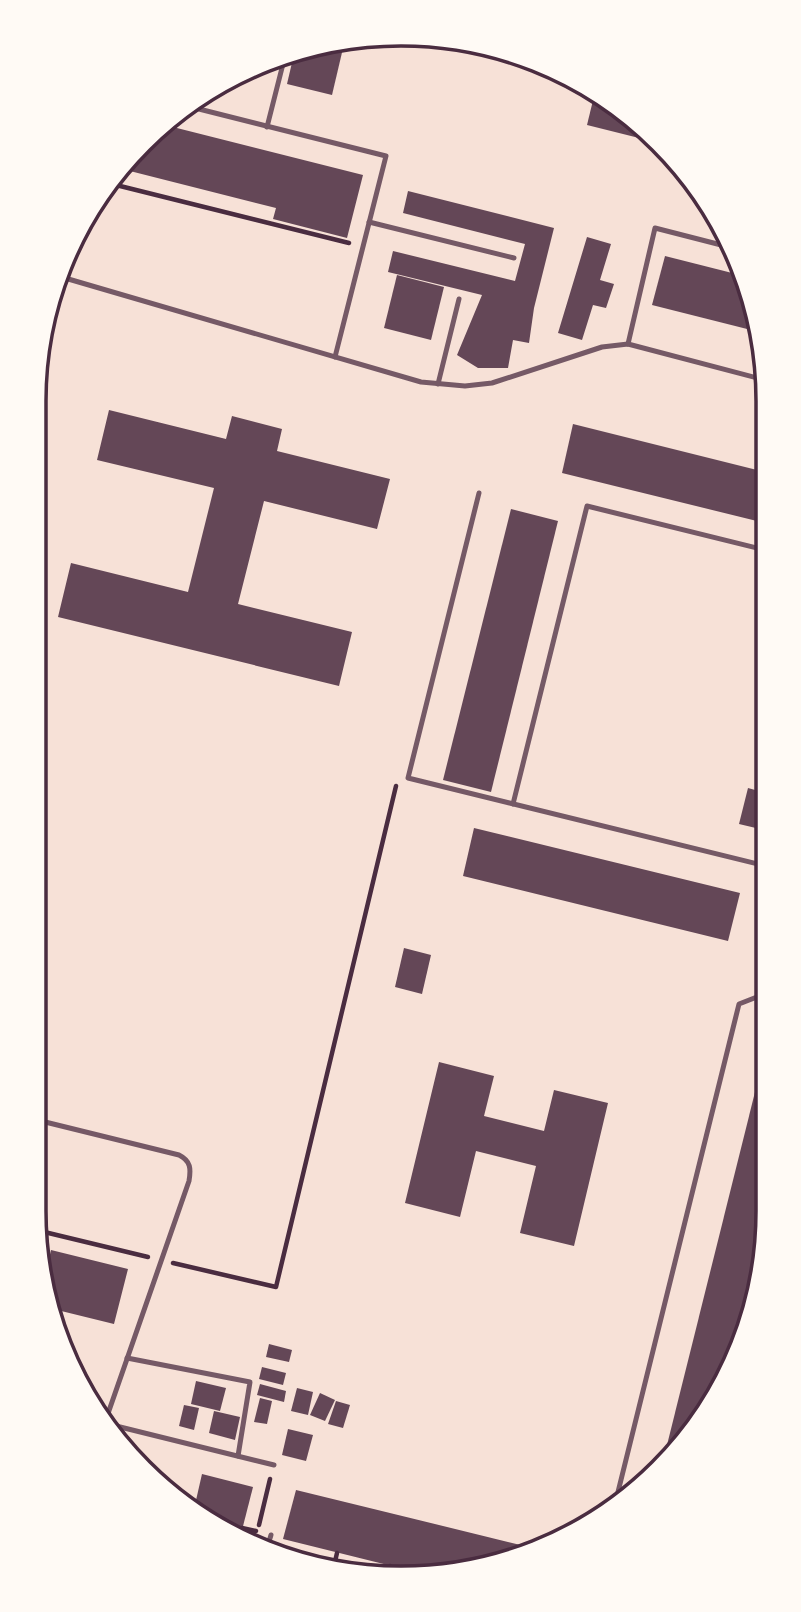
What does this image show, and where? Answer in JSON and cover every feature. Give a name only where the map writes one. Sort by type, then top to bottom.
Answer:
[{"type":"lane","points":[[267,127],[283,65]]},
{"type":"lane","points":[[198,109],[386,156],[335,357]]},
{"type":"lane","points":[[369,222],[514,258]]},
{"type":"lane","points":[[628,344],[655,228],[720,245]]},
{"type":"lane","points":[[67,279],[421,382],[465,386],[492,383],[603,347],[628,344],[755,377]]},
{"type":"lane","points":[[438,384],[458,299]]},
{"type":"lane","points":[[479,492],[408,778],[756,864]]},
{"type":"lane","points":[[513,804],[587,506],[756,548]]},
{"type":"lane","points":[[618,1492],[739,1004],[756,998]]},
{"type":"lane","points":[[46,1122],[185,1157],[191,1168],[108,1413]]},
{"type":"lane","points":[[127,1358],[250,1382],[238,1456]]},
{"type":"lane","points":[[119,1427],[274,1465]]},
{"type":"lane","points":[[269,1541],[271,1535]]},
{"type":"path","points":[[118,185],[363,247]]},
{"type":"path","points":[[46,1232],[276,1287],[398,775],[408,778]]},
{"type":"path","points":[[242,1528],[257,1532],[274,1465]]},
{"type":"path","points":[[335,1561],[337,1553]]},
{"type":"building","points":[[342,51],[332,95],[287,84],[292,62]]},
{"type":"building","points":[[593,102],[640,138],[587,125]]},
{"type":"building","points":[[174,127],[363,175],[347,238],[273,219],[276,208],[130,171],[149,149]]},
{"type":"building","points":[[408,191],[554,228],[534,308],[529,343],[513,340],[508,368],[478,368],[457,355],[482,295],[388,272],[393,251],[515,281],[525,244],[403,213]]},
{"type":"building","points":[[587,237],[611,244],[600,280],[614,284],[606,308],[593,305],[582,340],[558,333]]},
{"type":"building","points":[[665,256],[731,273],[749,329],[652,305]]},
{"type":"building","points":[[397,275],[444,287],[431,340],[384,328]]},
{"type":"building","points":[[109,410],[226,439],[232,416],[282,429],[277,451],[390,479],[377,529],[264,501],[238,604],[352,632],[339,686],[58,617],[71,563],[188,592],[214,488],[97,460]]},
{"type":"building","points":[[573,424],[756,470],[756,521],[562,473]]},
{"type":"building","points":[[511,509],[558,521],[491,792],[443,780]]},
{"type":"building","points":[[748,788],[756,790],[756,828],[739,824]]},
{"type":"building","points":[[474,828],[740,893],[728,941],[463,876]]},
{"type":"building","points":[[404,948],[431,955],[422,994],[395,987]]},
{"type":"building","points":[[439,1062],[494,1076],[484,1116],[544,1131],[554,1090],[608,1103],[574,1246],[520,1233],[536,1166],[476,1151],[460,1217],[405,1203]]},
{"type":"building","points":[[756,1088],[756,1212],[749,1281],[737,1326],[719,1369],[696,1409],[667,1446]]},
{"type":"building","points":[[51,1250],[128,1269],[114,1324],[60,1311],[49,1259]]},
{"type":"building","points":[[269,1344],[292,1350],[289,1362],[266,1357]]},
{"type":"building","points":[[262,1367],[286,1373],[283,1385],[259,1379]]},
{"type":"building","points":[[196,1381],[226,1388],[220,1411],[191,1404]]},
{"type":"building","points":[[260,1384],[286,1391],[284,1402],[257,1395]]},
{"type":"building","points":[[297,1388],[313,1392],[308,1415],[291,1411]]},
{"type":"building","points":[[320,1393],[335,1400],[325,1421],[310,1415]]},
{"type":"building","points":[[260,1398],[272,1401],[267,1424],[254,1422]]},
{"type":"building","points":[[336,1401],[350,1405],[343,1428],[328,1424]]},
{"type":"building","points":[[184,1405],[199,1408],[194,1430],[179,1426]]},
{"type":"building","points":[[214,1411],[240,1417],[235,1440],[209,1433]]},
{"type":"building","points":[[288,1429],[313,1435],[306,1461],[282,1455]]},
{"type":"building","points":[[202,1474],[253,1487],[242,1530],[196,1502]]},
{"type":"building","points":[[296,1490],[522,1545],[470,1560],[424,1566],[392,1566],[283,1539]]}]
